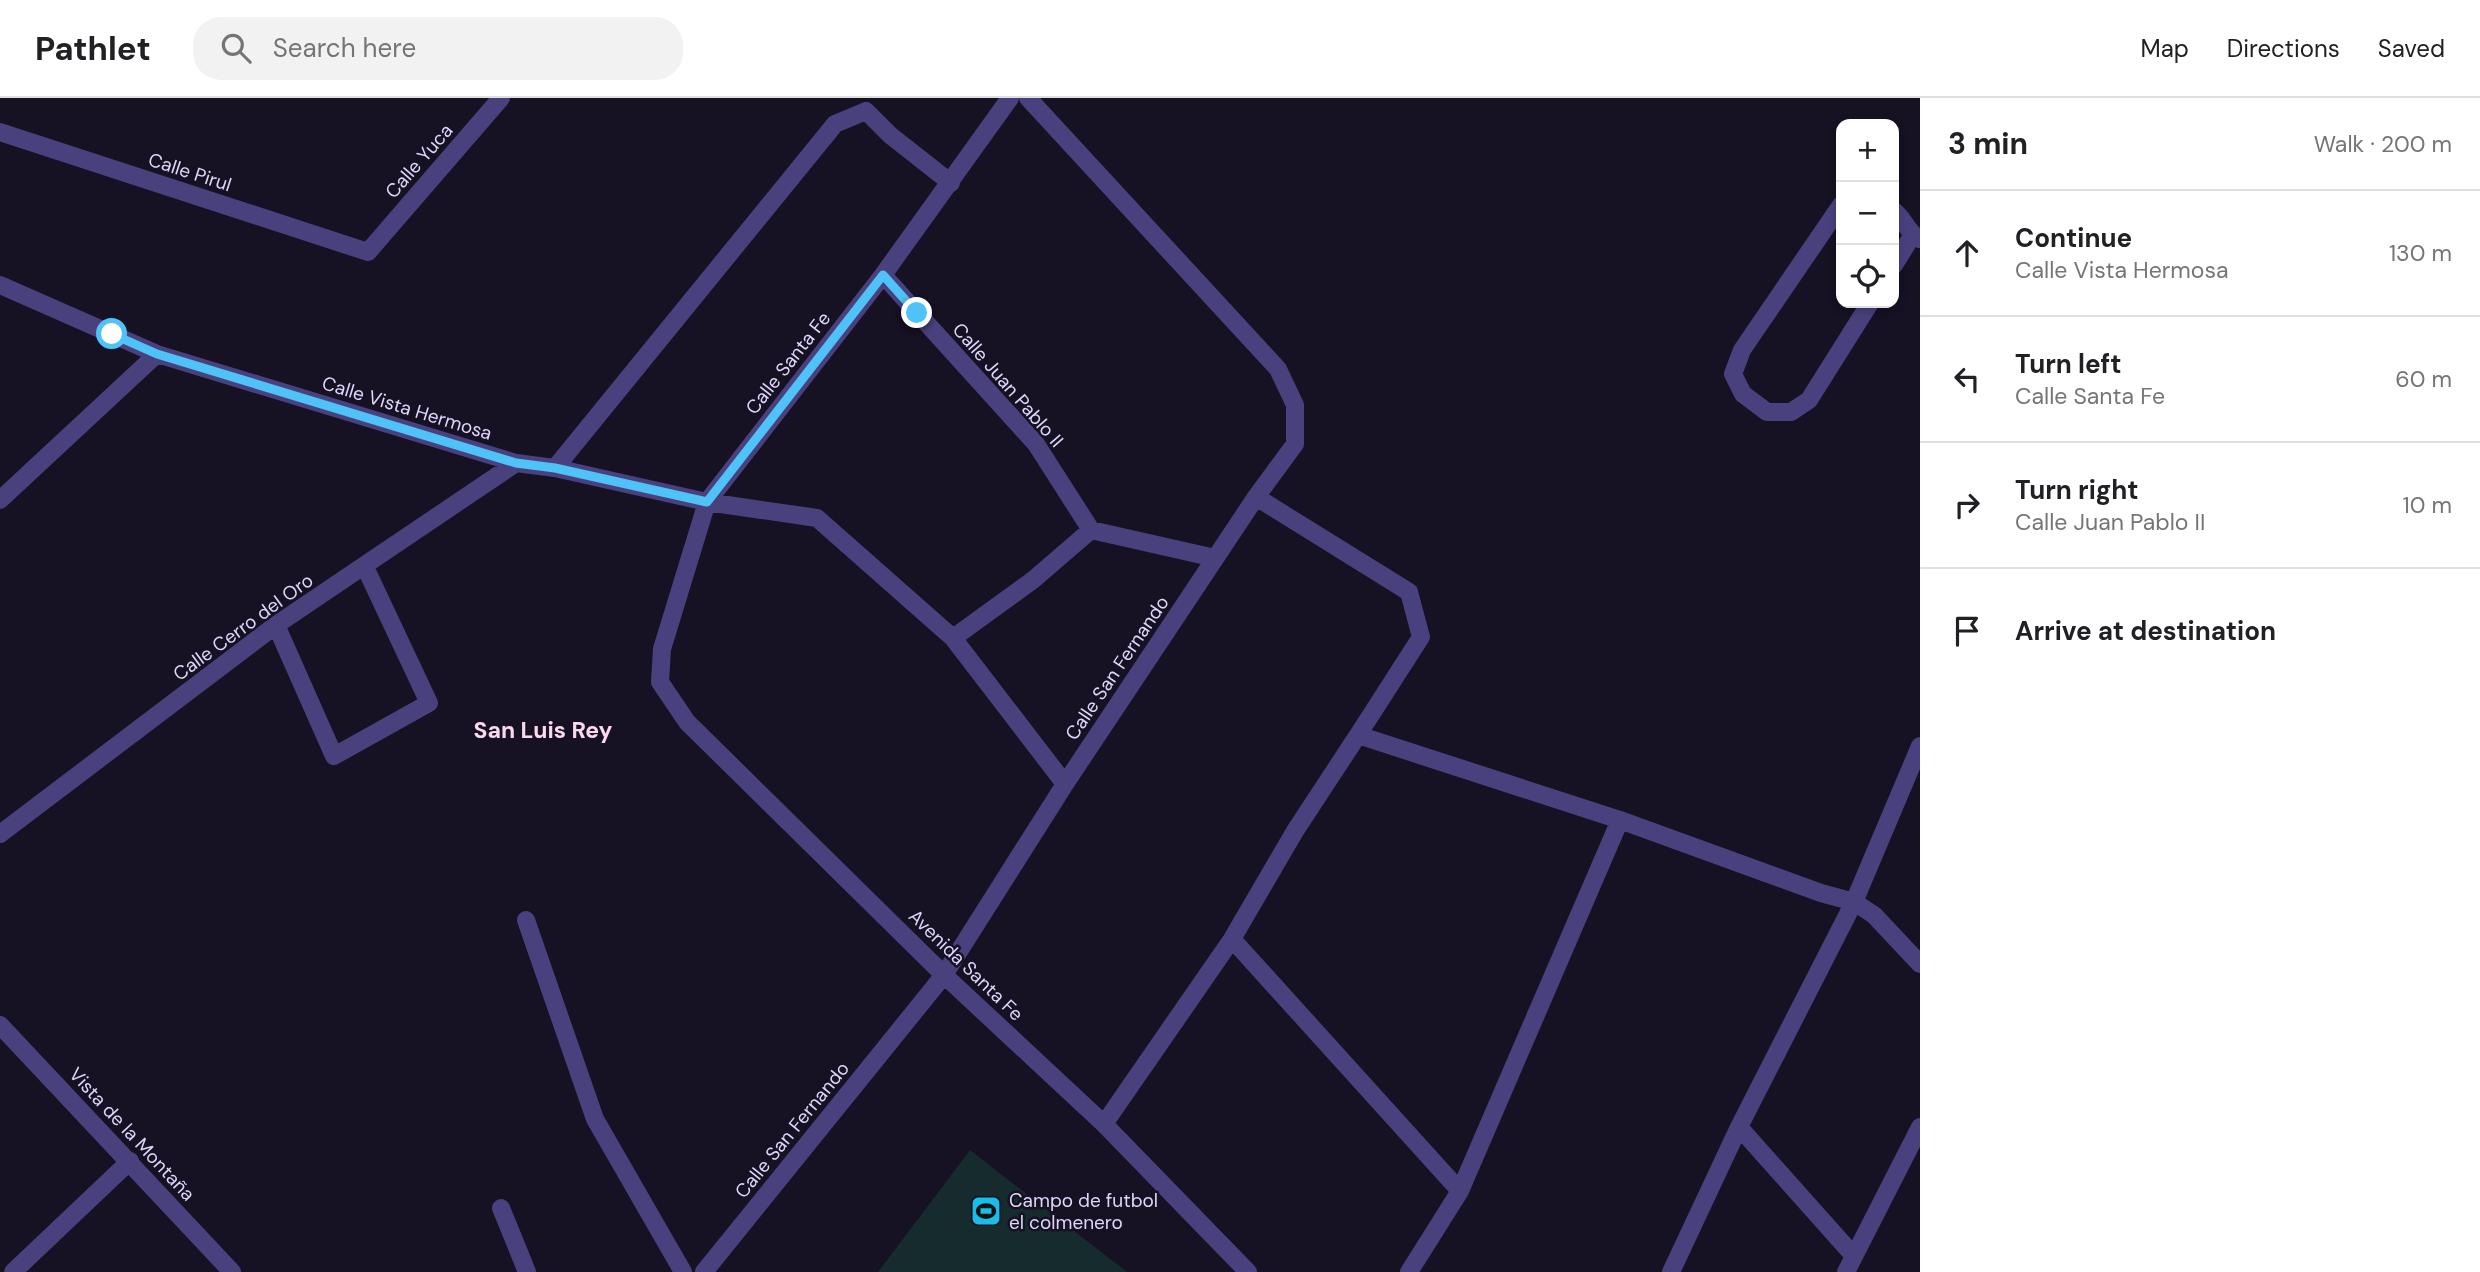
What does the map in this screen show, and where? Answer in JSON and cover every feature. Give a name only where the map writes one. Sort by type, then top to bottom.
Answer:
[{"type":"street","name":"Calle Yuca","points":[[368,252],[501,98]]},
{"type":"street","name":"Calle Santa Fe","points":[[660,682],[662,649],[707,502],[883,275],[1010,98]]},
{"type":"street","name":"Calle San Fernando","points":[[704,1272],[944,975],[1065,784],[1256,497],[1295,444],[1294,405],[1278,369],[1028,98]]},
{"type":"street","points":[[555,468],[835,124],[866,111],[890,135],[951,183]]},
{"type":"street","name":"Calle Pirul","points":[[0,132],[368,252]]},
{"type":"street","points":[[1836,212],[1742,350],[1733,374],[1743,394],[1767,412],[1791,412],[1809,400],[1867,308]]},
{"type":"street","points":[[1899,215],[1916,238],[1899,259]]},
{"type":"street","name":"Calle Juan Pablo II","points":[[883,275],[1036,444],[1091,530]]},
{"type":"street","name":"Calle Vista Hermosa","points":[[0,285],[157,354],[516,463],[555,468],[707,502],[817,518],[953,638]]},
{"type":"street","points":[[0,500],[157,354]]},
{"type":"street","name":"Calle Cerro del Oro","points":[[0,834],[276,625],[516,463]]},
{"type":"street","points":[[1104,1124],[1232,939],[1295,831],[1421,637],[1409,592],[1256,497]]},
{"type":"street","points":[[1065,784],[953,638],[1033,580],[1091,530],[1215,558]]},
{"type":"street","points":[[276,625],[334,756],[429,703],[365,567]]},
{"type":"street","name":"Avenida Santa Fe","points":[[660,682],[687,722],[944,975],[1104,1124],[1248,1272]]},
{"type":"street","points":[[1357,735],[1620,820],[1821,893],[1854,902],[1874,915],[1920,964]]},
{"type":"street","points":[[1671,1272],[1739,1126],[1854,902],[1920,746]]},
{"type":"street","points":[[1409,1272],[1460,1191],[1620,820]]},
{"type":"street","points":[[526,919],[595,1119],[683,1272]]},
{"type":"street","points":[[1232,939],[1460,1191]]},
{"type":"street","name":"Vista de la Montaña","points":[[0,1025],[232,1272]]},
{"type":"street","points":[[1739,1126],[1850,1264],[1920,1127]]},
{"type":"street","points":[[13,1272],[130,1161]]},
{"type":"street","points":[[501,1208],[527,1272]]},
{"type":"green space","name":"Campo de futbol el colmenero","points":[[970,1150],[1127,1272],[878,1272]]},
{"type":"place","name":"Campo de futbol el colmenero","points":[[986,1211]]},
{"type":"district","name":"San Luis Rey","points":[[543,730]]},
{"type":"route","points":[[112,334],[157,354],[516,463],[555,468],[707,502],[883,275],[917,313]]}]
